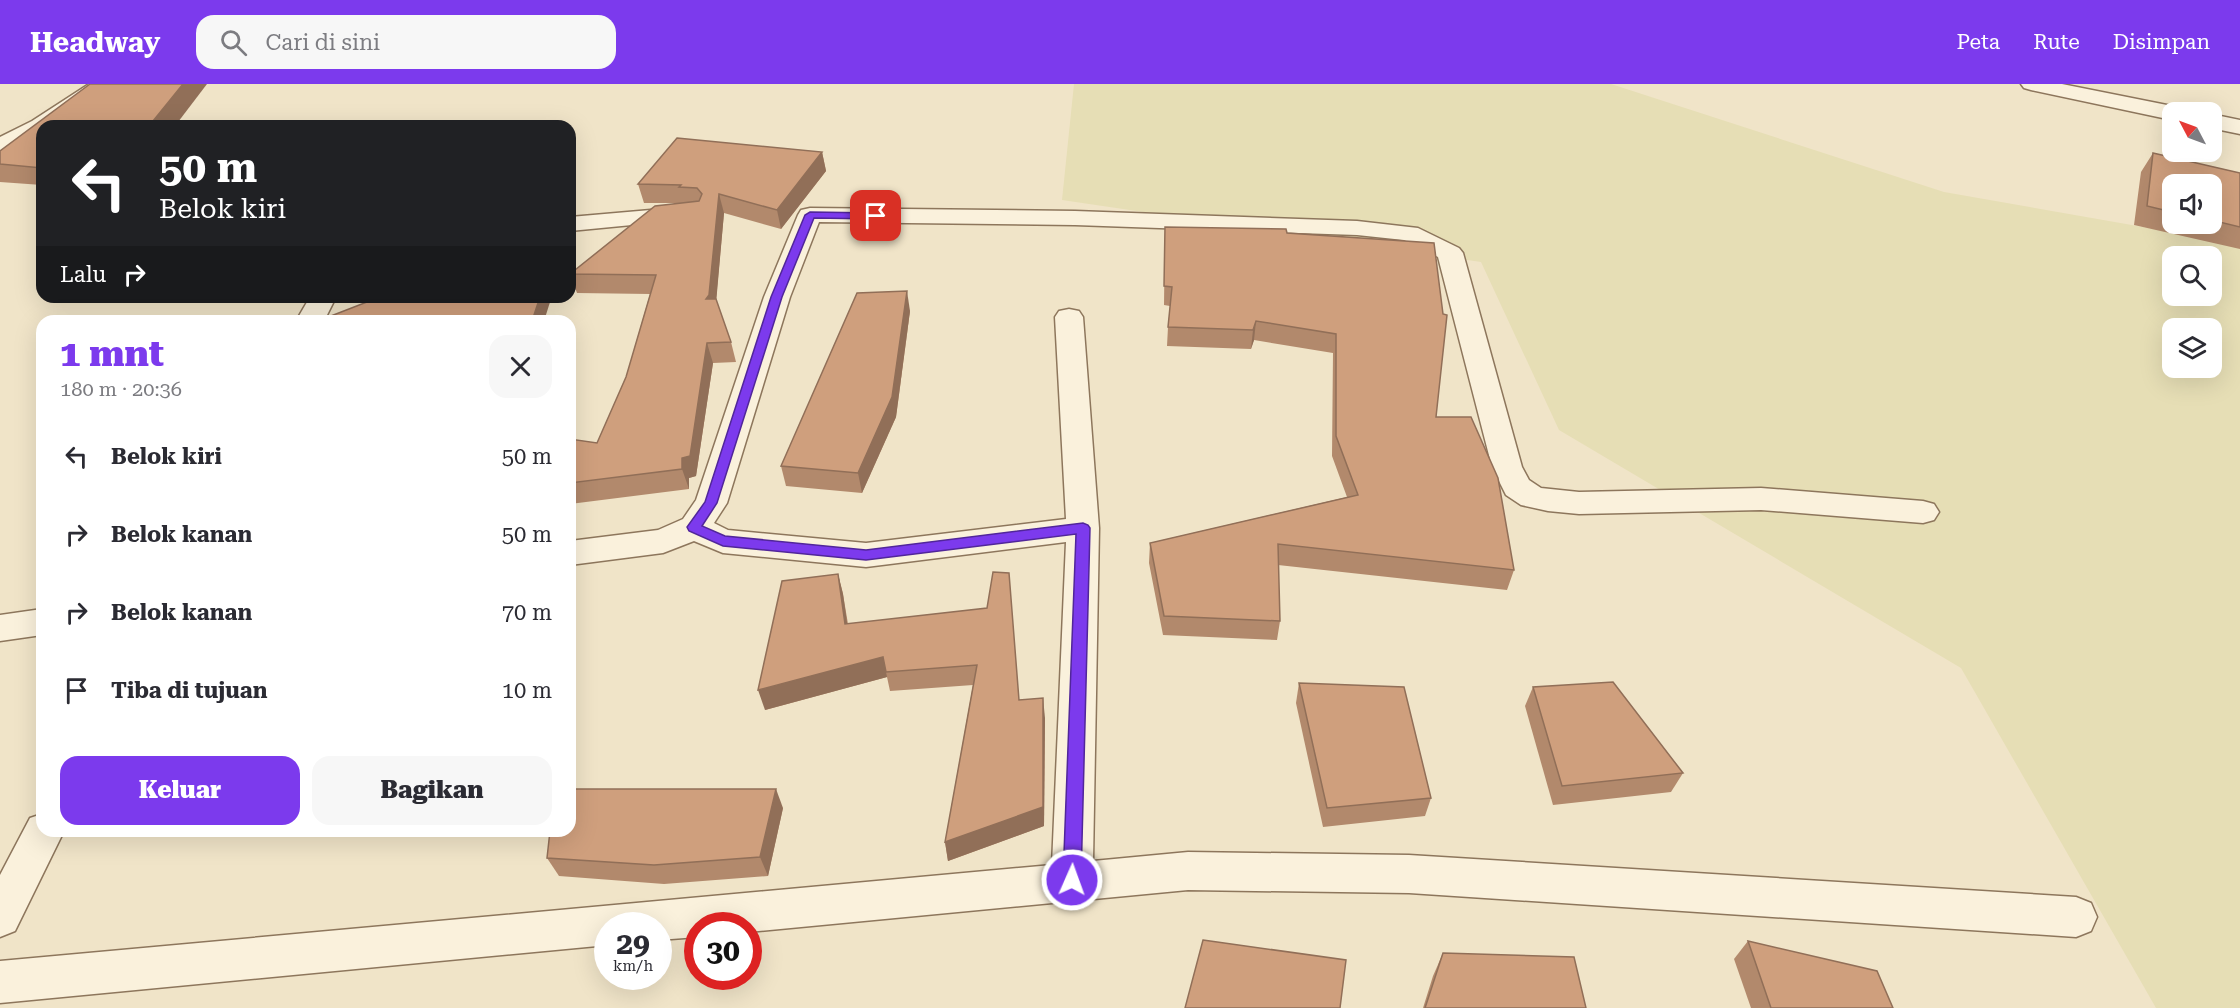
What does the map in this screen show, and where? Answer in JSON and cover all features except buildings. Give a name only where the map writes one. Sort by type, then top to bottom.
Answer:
[{"type":"street","points":[[49,120],[103,84]]},
{"type":"street","points":[[2031,84],[2162,111]]},
{"type":"street","points":[[2222,123],[2240,127]]},
{"type":"street","points":[[0,146],[36,128]]},
{"type":"street","points":[[576,223],[603,219],[693,214]]},
{"type":"street","points":[[576,552],[663,541],[694,527],[711,503],[777,297],[810,215],[1075,218],[1357,228],[1409,233],[1450,253],[1507,467],[1517,487],[1532,497],[1579,503],[1761,499],[1923,512]]},
{"type":"street","points":[[1069,317],[1083,528],[1072,880]]},
{"type":"street","points":[[694,527],[723,541],[866,555],[1083,528]]},
{"type":"street","points":[[0,628],[36,623]]},
{"type":"street","points":[[0,917],[41,837]]},
{"type":"street","points":[[0,982],[1072,880],[1188,871],[1409,874],[2076,917]]},
{"type":"shaded area","points":[[1074,84],[1611,84],[1944,192],[2162,230],[2162,234],[2183,234],[2240,244],[2240,1008],[2156,1008],[1961,668],[1559,430],[1481,262],[1062,200]]},
{"type":"route","points":[[876,216],[810,215],[777,297],[711,503],[694,527],[723,541],[866,555],[1083,528],[1072,880]]}]
